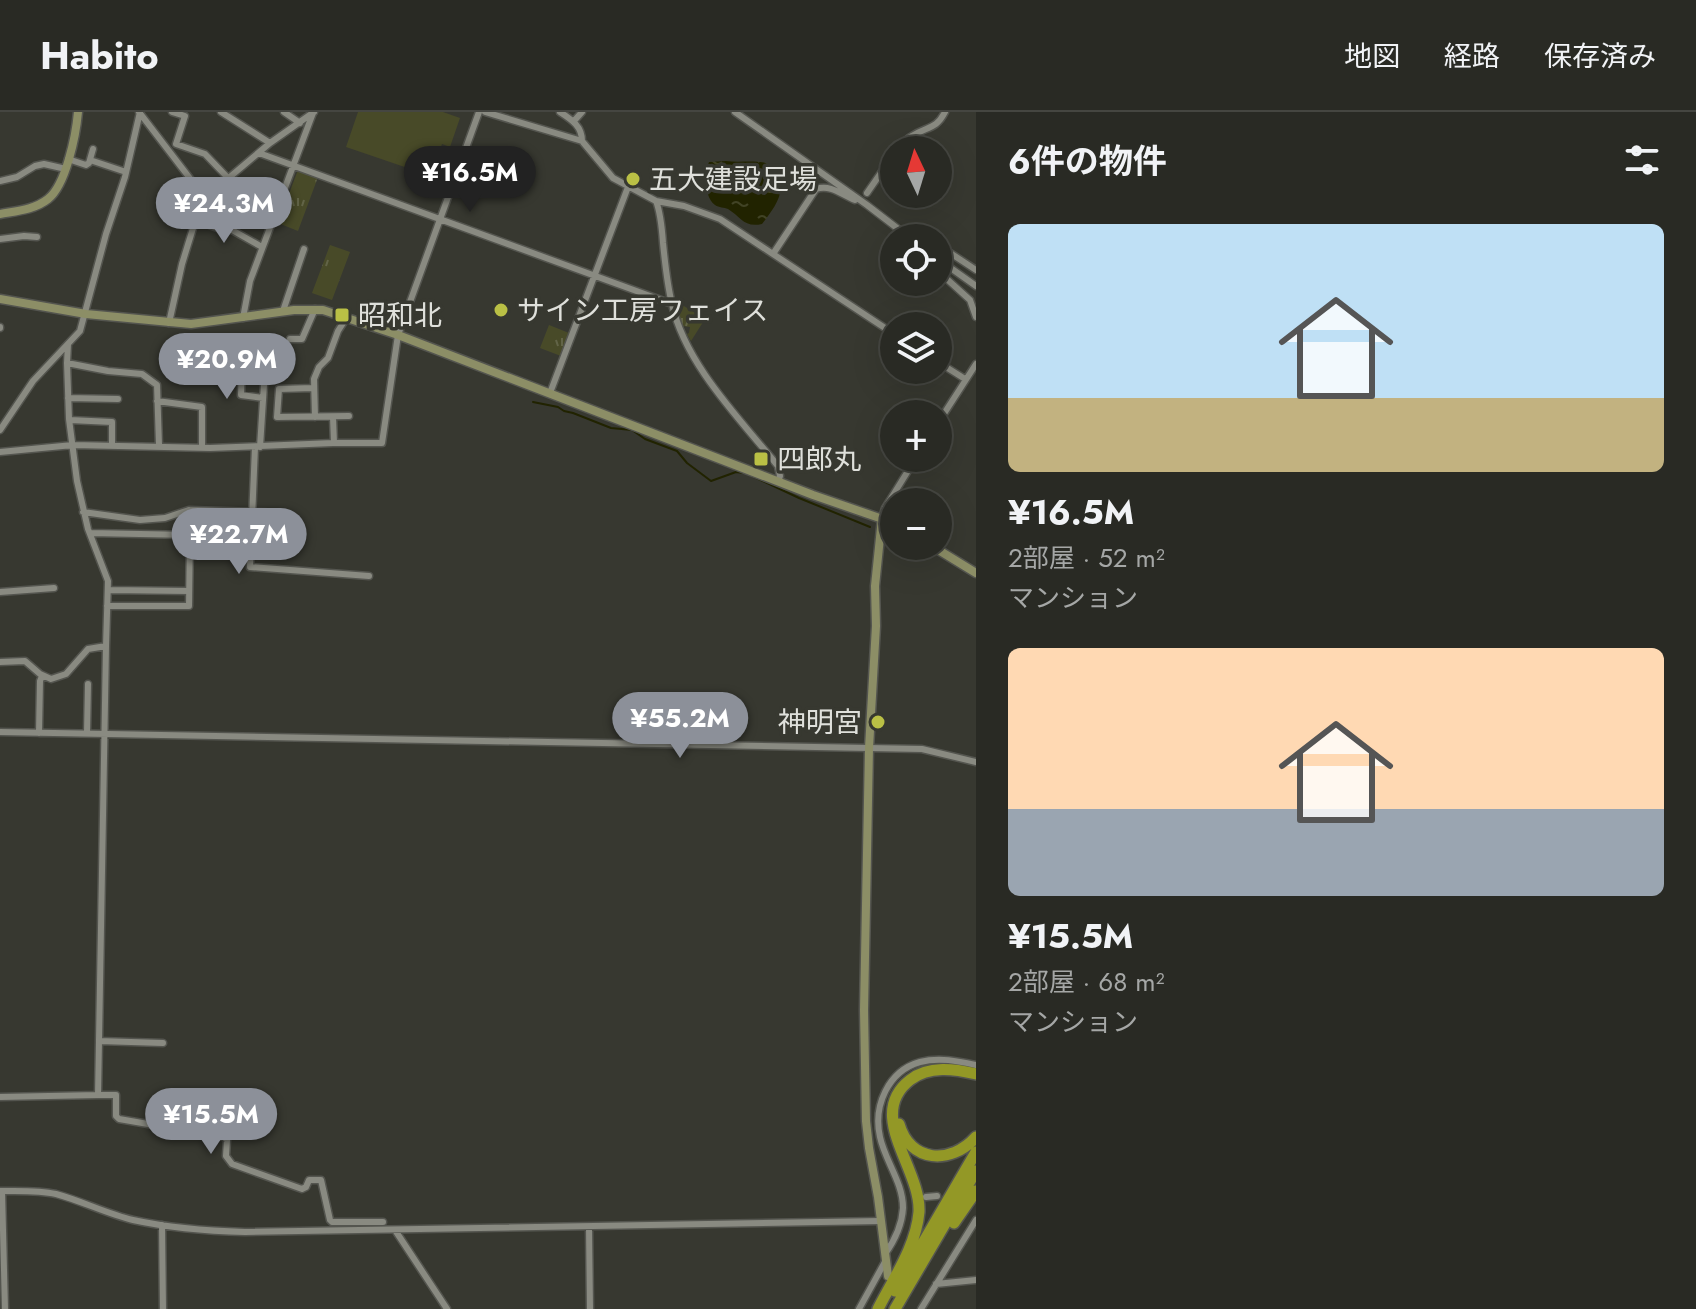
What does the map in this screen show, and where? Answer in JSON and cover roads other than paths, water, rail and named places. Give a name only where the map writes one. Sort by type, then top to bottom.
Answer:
[{"type":"highway","points":[[878,1309],[909,1250],[919,1214],[916,1185],[893,1127],[892,1111],[896,1097],[910,1080],[931,1071],[956,1070],[976,1077]]},
{"type":"highway","points":[[976,1077],[944,1075],[920,1081],[903,1097],[898,1118],[907,1142],[926,1154],[941,1157],[956,1153],[976,1137]]},
{"type":"highway","points":[[885,1309],[976,1152]]},
{"type":"highway","points":[[897,1309],[976,1171]]},
{"type":"highway","points":[[897,1309],[976,1191]]},
{"type":"street","points":[[0,214],[34,207],[56,190],[75,137],[78,112]]},
{"type":"street","points":[[172,112],[185,116],[176,144],[205,154],[229,179]]},
{"type":"street","points":[[221,112],[270,143]]},
{"type":"street","points":[[284,112],[300,123]]},
{"type":"street","points":[[169,323],[182,264],[205,198],[270,143],[313,112]]},
{"type":"street","points":[[243,318],[250,281],[313,112]]},
{"type":"street","points":[[0,452],[73,445],[258,447],[382,443],[398,335],[479,112]]},
{"type":"street","points":[[485,112],[582,141],[613,178],[656,201],[684,206],[720,219],[880,325]]},
{"type":"street","points":[[560,112],[574,121],[582,132],[582,141]]},
{"type":"street","points":[[574,121],[582,112]]},
{"type":"street","points":[[735,112],[891,224]]},
{"type":"street","points":[[911,136],[934,127],[945,112]]},
{"type":"street","points":[[140,113],[205,198]]},
{"type":"street","points":[[0,430],[33,381],[80,331],[140,113]]},
{"type":"street","points":[[0,181],[44,164],[86,165],[93,149]]},
{"type":"street","points":[[259,153],[672,304]]},
{"type":"street","points":[[90,160],[126,172]]},
{"type":"street","points":[[867,193],[880,175]]},
{"type":"street","points":[[550,393],[628,187]]},
{"type":"street","points":[[773,254],[816,189],[826,188],[862,201]]},
{"type":"street","points":[[656,201],[672,304],[681,331],[700,366],[778,466],[778,482]]},
{"type":"street","points":[[196,220],[223,230],[232,230],[262,247]]},
{"type":"street","points":[[0,239],[37,237]]},
{"type":"street","points":[[283,311],[304,249]]},
{"type":"street","points":[[952,254],[976,270]]},
{"type":"street","points":[[952,269],[976,286]]},
{"type":"street","points":[[952,283],[970,300],[976,317]]},
{"type":"street","points":[[0,299],[86,314],[191,324],[315,309],[398,335],[778,482],[880,517]]},
{"type":"street","points":[[290,339],[302,339],[315,309]]},
{"type":"street","points":[[315,417],[314,379],[319,367],[328,358],[347,317]]},
{"type":"street","points":[[68,344],[68,398],[83,512],[109,590],[98,1095]]},
{"type":"street","points":[[67,363],[142,374],[157,385],[159,445]]},
{"type":"street","points":[[952,400],[976,364]]},
{"type":"street","points":[[242,365],[241,395],[263,398]]},
{"type":"street","points":[[265,369],[250,567],[369,576]]},
{"type":"street","points":[[952,371],[965,379]]},
{"type":"street","points":[[313,388],[279,389],[277,417],[349,416]]},
{"type":"street","points":[[68,398],[118,399]]},
{"type":"street","points":[[157,401],[202,407],[202,447]]},
{"type":"street","points":[[0,409],[10,415]]},
{"type":"street","points":[[333,417],[334,443]]},
{"type":"street","points":[[70,420],[112,422],[112,446]]},
{"type":"street","points":[[83,512],[140,520],[165,518],[189,510],[284,513]]},
{"type":"street","points":[[107,606],[189,606],[189,510]]},
{"type":"street","points":[[252,526],[284,529]]},
{"type":"street","points":[[90,533],[190,535]]},
{"type":"street","points":[[880,537],[875,586],[876,626],[869,748],[865,925],[866,1121],[888,1276]]},
{"type":"street","points":[[952,558],[976,573]]},
{"type":"street","points":[[0,592],[54,588]]},
{"type":"street","points":[[109,590],[189,591]]},
{"type":"street","points":[[0,662],[25,661],[42,676],[51,679],[66,674],[88,649],[106,646]]},
{"type":"street","points":[[39,733],[42,676]]},
{"type":"street","points":[[87,733],[88,684]]},
{"type":"street","points":[[0,732],[922,749],[976,762]]},
{"type":"street","points":[[99,1041],[163,1043]]},
{"type":"street","points":[[859,1309],[898,1231],[903,1208],[896,1177],[880,1136],[880,1104],[889,1085],[902,1072],[925,1061],[943,1060],[976,1065]]},
{"type":"street","points":[[0,1097],[116,1095],[116,1116],[119,1119],[224,1137],[227,1140],[226,1156],[232,1164],[302,1189],[309,1180],[321,1180],[332,1222],[383,1222]]},
{"type":"street","points":[[5,1309],[1,1191],[47,1192],[106,1213],[162,1225],[245,1232],[881,1221]]},
{"type":"street","points":[[926,1197],[937,1196]]},
{"type":"street","points":[[902,1200],[910,1199]]},
{"type":"street","points":[[921,1309],[976,1220]]},
{"type":"street","points":[[162,1225],[163,1309]]},
{"type":"street","points":[[589,1227],[590,1309]]},
{"type":"street","points":[[395,1230],[447,1309]]},
{"type":"street","points":[[936,1284],[976,1280]]},
{"type":"water","points":[[709,162],[766,163],[777,172],[781,190],[774,208],[762,224],[747,223],[711,201],[706,185]]},
{"type":"waterway","points":[[533,402],[558,407],[611,428],[632,430],[645,439],[677,451],[711,481],[736,472],[744,473]]},
{"type":"waterway","points":[[750,475],[870,527]]},
{"type":"place","name":"五大建設足場","points":[[633,179]]},
{"type":"place","name":"サイン工房フェイス","points":[[501,310]]},
{"type":"place","name":"昭和北","points":[[342,315]]},
{"type":"place","name":"四郎丸","points":[[761,459]]},
{"type":"place","name":"神明宮","points":[[878,722]]}]
